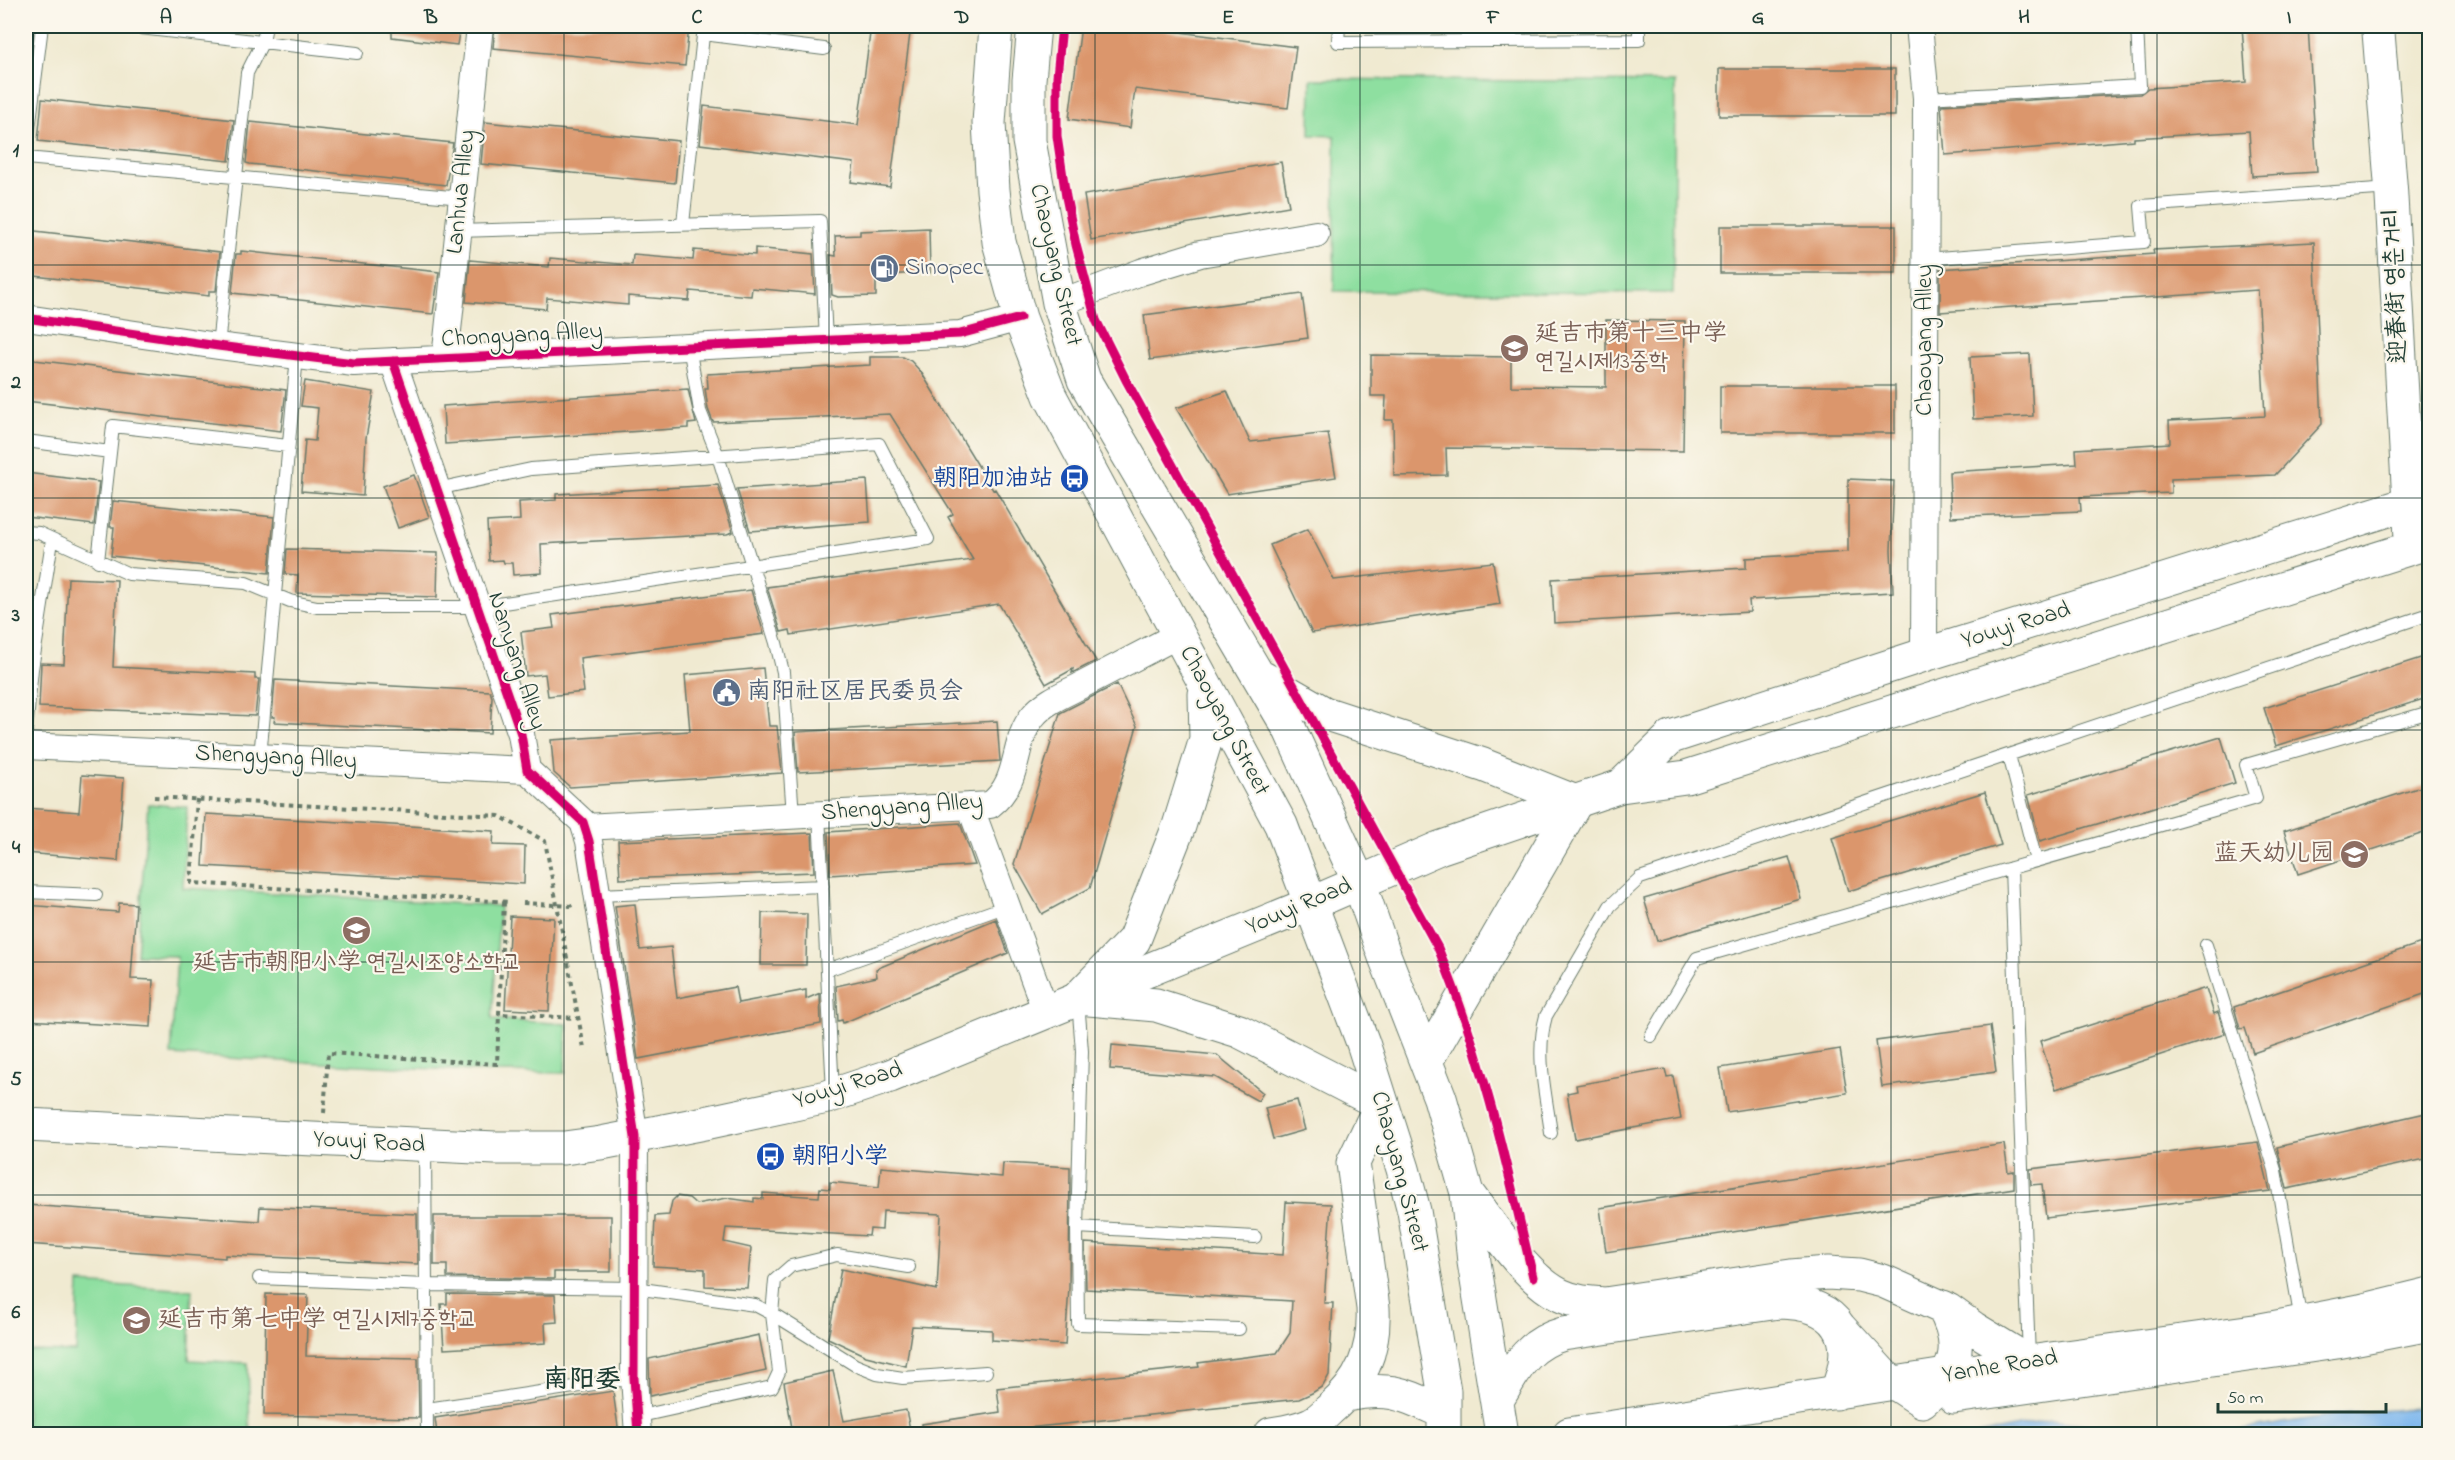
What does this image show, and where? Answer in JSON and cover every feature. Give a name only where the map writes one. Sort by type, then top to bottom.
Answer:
[{"type":"main road","name":"Chaoyang Street","points":[[996,26],[989,123],[993,190],[999,242],[1020,318],[1050,396],[1281,825],[1364,1043],[1381,1104],[1403,1168],[1421,1247],[1444,1391],[1444,1425]]},
{"type":"main road","name":"Chaoyang Street","points":[[1034,26],[1029,80],[1029,141],[1059,303],[1084,380],[1290,730],[1359,882],[1385,957],[1426,1061],[1450,1131],[1467,1193],[1474,1262],[1499,1418]]},
{"type":"main road","name":"Youyi Road","points":[[1621,786],[1671,736],[2419,501]]},
{"type":"main road","name":"Youyi Road","points":[[26,1125],[425,1146],[564,1148],[635,1137],[833,1094],[933,1059],[1310,904],[1439,848],[1621,786],[1686,777],[2420,544]]},
{"type":"main road","points":[[1260,676],[1324,713],[1483,765],[1576,802],[1426,1061]]},
{"type":"main road","points":[[1078,998],[1134,940],[1179,826],[1206,739],[1205,687]]},
{"type":"main road","points":[[1078,998],[1156,1005],[1239,1031],[1381,1104],[1353,1163],[1373,1308],[1374,1329],[1371,1349],[1346,1395],[1312,1424],[1271,1434]]},
{"type":"main road","points":[[1467,1193],[1533,1277],[1559,1295],[1580,1302],[1605,1304],[1791,1276],[1828,1273],[1858,1275],[1883,1281],[1942,1307],[2029,1362]]},
{"type":"main road","name":"Yanhe Road","points":[[1569,1434],[2301,1322],[2430,1294]]},
{"type":"main road","points":[[1499,1418],[1518,1365],[1534,1347],[1546,1339],[1563,1334],[1779,1302],[1814,1306],[1828,1314],[1880,1371],[1895,1384],[1922,1401],[1938,1389],[1952,1366],[1955,1340],[1953,1329],[1942,1307]]},
{"type":"main road","points":[[1836,1324],[1845,1341],[1846,1353],[1843,1379],[1836,1393]]},
{"type":"main road","name":"Yanhe Road","points":[[1712,1434],[1922,1401],[2337,1342],[2430,1324]]},
{"type":"main road","points":[[1346,1395],[1383,1390],[1403,1395],[1444,1425]]},
{"type":"street","name":"Lanhua Alley","points":[[445,359],[480,26]]},
{"type":"street","name":"Chaoyang Alley","points":[[1919,26],[1926,98],[1924,655]]},
{"type":"street","name":"迎春街 영춘거리","points":[[2378,26],[2419,501],[2420,544]]},
{"type":"street","points":[[1059,303],[1141,272],[1200,254],[1316,234]]},
{"type":"street","name":"Chongyang Alley","points":[[26,318],[354,363],[960,334],[1020,318]]},
{"type":"street","name":"Nanyang Alley","points":[[393,361],[521,734],[527,770]]},
{"type":"street","name":"Shengyang Alley","points":[[585,827],[990,805],[1001,796],[1010,780],[1022,736],[1033,715],[1055,699],[1178,635]]},
{"type":"street","name":"Shengyang Alley","points":[[26,746],[527,770]]},
{"type":"street","points":[[527,770],[583,822],[589,841],[635,1137],[634,1378],[637,1426]]},
{"type":"street","points":[[970,806],[1046,1012]]},
{"type":"lane","points":[[26,153],[42,26]]},
{"type":"lane","points":[[123,26],[357,53]]},
{"type":"lane","points":[[218,346],[247,73],[263,41],[266,26]]},
{"type":"lane","points":[[1338,26],[1338,42],[1639,40],[1639,26]]},
{"type":"lane","points":[[1926,98],[2140,86],[2137,26]]},
{"type":"lane","points":[[683,224],[704,30],[824,48]]},
{"type":"lane","points":[[26,158],[462,198]]},
{"type":"lane","points":[[1926,259],[2144,242],[2141,206],[2391,188]]},
{"type":"lane","points":[[458,231],[820,221],[826,340]]},
{"type":"lane","points":[[689,346],[700,411],[718,456],[751,565],[767,608],[783,672],[793,816]]},
{"type":"lane","points":[[260,758],[297,356]]},
{"type":"lane","points":[[98,561],[113,426],[288,446]]},
{"type":"lane","points":[[26,441],[110,452]]},
{"type":"lane","points":[[26,532],[39,533],[52,541],[129,574],[246,583],[304,606],[317,607],[478,607],[928,539],[879,444],[531,469],[437,489]]},
{"type":"lane","points":[[26,732],[32,669],[52,541]]},
{"type":"lane","points":[[1551,1133],[1541,1055],[1541,1035],[1546,1016],[1610,906],[1640,878],[2430,614]]},
{"type":"lane","points":[[1651,1036],[1697,958],[2256,798],[2246,765],[2430,712]]},
{"type":"lane","points":[[2009,755],[2036,861]]},
{"type":"lane","points":[[819,814],[833,1094]]},
{"type":"lane","points":[[2012,868],[2029,1362]]},
{"type":"lane","points":[[598,895],[823,886]]},
{"type":"lane","points":[[26,892],[96,895]]},
{"type":"lane","points":[[827,970],[1007,906]]},
{"type":"lane","points":[[2206,945],[2275,1170],[2301,1322]]},
{"type":"lane","points":[[1078,998],[1082,1050],[1077,1227],[1078,1324],[1239,1329]]},
{"type":"lane","points":[[425,1146],[427,1434]]},
{"type":"lane","points":[[1077,1227],[1255,1237]]},
{"type":"lane","points":[[637,1426],[772,1387],[779,1372],[772,1314],[775,1280],[791,1266],[837,1256],[909,1267]]},
{"type":"lane","points":[[259,1278],[426,1285],[635,1288],[755,1305],[855,1365],[878,1374],[903,1378],[986,1372]]},
{"type":"lane","points":[[427,1409],[634,1378]]},
{"type":"path","points":[[154,797],[499,816],[545,841],[584,1048]]},
{"type":"path","points":[[197,799],[191,883],[511,902]]},
{"type":"path","points":[[523,903],[570,906],[598,895]]},
{"type":"path","points":[[322,1141],[328,1053],[497,1064],[504,902]]},
{"type":"path","points":[[499,1014],[577,1018]]},
{"type":"green space","points":[[1311,79],[1675,82],[1673,293],[1334,291],[1335,136],[1310,135]]},
{"type":"green space","points":[[148,804],[187,807],[183,888],[500,906],[492,1019],[567,1024],[565,1073],[492,1072],[171,1055],[177,956],[137,955]]},
{"type":"green space","points":[[79,1283],[192,1290],[189,1360],[248,1363],[250,1434],[26,1434],[26,1351],[76,1352]]},
{"type":"water","points":[[2429,1407],[2429,1434],[2214,1434],[2340,1414]]},
{"type":"water","points":[[2051,1420],[2083,1424],[2102,1434],[1977,1434]]},
{"type":"building","points":[[392,26],[460,26],[457,45],[392,37]]},
{"type":"building","points":[[495,26],[689,26],[685,66],[493,48]]},
{"type":"building","points":[[871,26],[911,26],[890,187],[851,182],[854,163],[700,144],[704,106],[858,125]]},
{"type":"building","points":[[1081,26],[1132,26],[1296,47],[1288,108],[1135,89],[1130,128],[1069,119]]},
{"type":"building","points":[[2242,26],[2308,26],[2317,172],[2252,176],[2249,131],[2134,138],[2134,140],[1945,155],[1941,105],[2140,94],[2148,88],[2246,82]]},
{"type":"building","points":[[1719,69],[1895,69],[1895,116],[1719,116]]},
{"type":"building","points":[[42,99],[234,120],[229,161],[38,141]]},
{"type":"building","points":[[250,122],[453,143],[446,185],[246,163]]},
{"type":"building","points":[[485,122],[679,141],[675,183],[481,164]]},
{"type":"building","points":[[1281,162],[1289,206],[1091,240],[1084,195]]},
{"type":"building","points":[[1720,226],[1896,226],[1896,273],[1720,273]]},
{"type":"building","points":[[929,228],[930,273],[876,275],[876,296],[838,297],[832,295],[830,255],[836,256],[835,236],[860,235],[860,231]]},
{"type":"building","points":[[26,230],[220,252],[216,291],[209,291],[209,296],[26,275]]},
{"type":"building","points":[[2314,242],[2322,424],[2275,475],[2171,479],[2171,493],[2080,497],[2081,511],[1951,517],[1949,472],[2077,464],[2076,449],[2170,443],[2169,421],[2265,416],[2258,290],[1940,312],[1940,269],[2154,254],[2153,250]]},
{"type":"building","points":[[755,248],[813,254],[815,294],[752,288],[751,296],[690,291],[689,301],[628,296],[628,305],[547,298],[546,309],[466,302],[470,260],[549,267],[550,258],[632,265],[633,255],[693,260],[694,250],[755,255]]},
{"type":"building","points":[[241,251],[439,272],[433,314],[232,293],[236,254],[241,254]]},
{"type":"building","points":[[1302,294],[1308,338],[1150,360],[1144,315]]},
{"type":"building","points":[[1606,320],[1685,321],[1683,451],[1446,448],[1447,475],[1394,476],[1393,420],[1385,420],[1386,396],[1371,396],[1371,355],[1511,357],[1511,386],[1606,387]]},
{"type":"building","points":[[2030,354],[2033,416],[1973,419],[1970,357]]},
{"type":"building","points":[[870,357],[903,357],[911,361],[921,372],[993,490],[995,489],[1096,661],[1072,673],[1073,669],[1046,684],[999,604],[791,635],[790,630],[781,632],[767,587],[973,560],[948,517],[953,514],[890,414],[713,422],[708,409],[705,388],[708,388],[707,374],[870,365]]},
{"type":"building","points":[[26,359],[286,390],[281,431],[26,401]]},
{"type":"building","points":[[305,381],[374,392],[366,438],[363,496],[301,491],[305,440],[315,441],[318,408],[301,406]]},
{"type":"building","points":[[1720,386],[1895,386],[1895,433],[1720,433]]},
{"type":"building","points":[[688,389],[696,423],[688,424],[688,428],[445,444],[443,406]]},
{"type":"building","points":[[1227,391],[1250,442],[1328,433],[1336,477],[1227,494],[1176,408]]},
{"type":"building","points":[[26,473],[99,482],[94,525],[26,517]]},
{"type":"building","points":[[414,475],[429,517],[398,528],[383,486]]},
{"type":"building","points":[[1848,479],[1894,481],[1891,550],[1893,592],[1749,600],[1750,612],[1554,623],[1552,579],[1746,568],[1746,558],[1848,552]]},
{"type":"building","points":[[867,480],[870,522],[750,531],[737,489]]},
{"type":"building","points":[[718,485],[733,532],[727,534],[541,544],[542,573],[513,575],[512,563],[504,563],[503,560],[489,561],[487,522],[520,520],[519,502],[556,500],[556,494]]},
{"type":"building","points":[[113,501],[274,517],[269,573],[111,556],[114,527],[110,527]]},
{"type":"building","points":[[1308,529],[1334,580],[1493,562],[1500,604],[1312,633],[1270,545]]},
{"type":"building","points":[[287,549],[438,553],[437,597],[297,593],[298,575],[285,574]]},
{"type":"building","points":[[68,578],[117,580],[113,667],[255,674],[255,679],[259,679],[255,716],[39,707],[41,663],[64,664]]},
{"type":"building","points":[[751,590],[764,634],[580,658],[584,692],[548,696],[545,674],[526,676],[521,632],[554,628],[552,615]]},
{"type":"building","points":[[2430,655],[2430,697],[2276,746],[2264,708]]},
{"type":"building","points":[[763,668],[769,726],[777,726],[782,773],[570,787],[554,773],[551,740],[690,731],[685,675]]},
{"type":"building","points":[[275,680],[490,691],[492,697],[490,733],[274,722],[275,717],[272,717]]},
{"type":"building","points":[[1117,684],[1137,726],[1090,888],[1042,914],[1014,864],[1060,713]]},
{"type":"building","points":[[997,721],[1000,761],[798,772],[795,732]]},
{"type":"building","points":[[2221,737],[2235,783],[2040,841],[2028,795]]},
{"type":"building","points":[[82,775],[124,778],[118,861],[26,853],[26,808],[79,812]]},
{"type":"building","points":[[2430,784],[2430,831],[2298,874],[2284,831]]},
{"type":"building","points":[[1985,792],[2001,845],[1848,891],[1832,838]]},
{"type":"building","points":[[206,814],[494,831],[493,845],[525,846],[524,884],[203,866]]},
{"type":"building","points":[[960,823],[975,865],[830,875],[828,832]]},
{"type":"building","points":[[812,833],[814,872],[620,879],[618,841]]},
{"type":"building","points":[[1789,857],[1801,899],[1657,941],[1644,899]]},
{"type":"building","points":[[119,903],[136,904],[131,979],[153,980],[151,1027],[26,1020],[26,905],[118,912]]},
{"type":"building","points":[[635,904],[640,950],[671,947],[677,998],[735,987],[738,1003],[806,990],[806,999],[820,993],[821,1024],[638,1059],[615,906]]},
{"type":"building","points":[[762,913],[807,914],[806,965],[761,965]]},
{"type":"building","points":[[510,916],[554,918],[549,1011],[505,1009]]},
{"type":"building","points":[[996,919],[1008,953],[843,1023],[842,1020],[838,1021],[836,986],[877,977],[876,969]]},
{"type":"building","points":[[2430,940],[2430,992],[2253,1053],[2245,1028],[2240,1029],[2234,1007]]},
{"type":"building","points":[[2206,988],[2214,1014],[2218,1012],[2225,1034],[2056,1089],[2040,1041]]},
{"type":"building","points":[[1990,1026],[1996,1072],[1882,1087],[1876,1041]]},
{"type":"building","points":[[1112,1045],[1217,1055],[1263,1093],[1258,1101],[1215,1077],[1110,1069]]},
{"type":"building","points":[[1840,1049],[1847,1093],[1727,1112],[1720,1068]]},
{"type":"building","points":[[1665,1069],[1667,1077],[1673,1076],[1681,1119],[1575,1139],[1567,1093],[1577,1091],[1576,1085]]},
{"type":"building","points":[[1297,1100],[1305,1130],[1273,1139],[1265,1108]]},
{"type":"building","points":[[2430,1112],[2430,1158],[2287,1189],[2277,1147]]},
{"type":"building","points":[[2258,1142],[2270,1191],[2046,1218],[2042,1184],[2031,1185],[2030,1169]]},
{"type":"building","points":[[2004,1144],[2008,1172],[2014,1171],[2014,1188],[1606,1252],[1600,1208]]},
{"type":"building","points":[[1003,1163],[1070,1167],[1069,1288],[1065,1345],[992,1340],[992,1330],[912,1326],[906,1366],[866,1356],[828,1338],[841,1269],[937,1290],[941,1214],[883,1211],[882,1230],[870,1229],[869,1236],[726,1228],[724,1242],[751,1248],[747,1288],[705,1286],[705,1269],[653,1266],[655,1216],[669,1215],[672,1201],[677,1196],[689,1198],[696,1204],[727,1198],[754,1202],[754,1198],[763,1199],[763,1193],[819,1197],[820,1188],[830,1189],[830,1182],[879,1187],[881,1167],[1002,1177]]},
{"type":"building","points":[[1286,1202],[1331,1204],[1324,1303],[1333,1303],[1329,1375],[1323,1386],[1299,1399],[1028,1428],[1029,1434],[923,1434],[922,1424],[1000,1412],[997,1388],[1199,1367],[1198,1363],[1277,1353],[1290,1333],[1292,1301],[1086,1289],[1085,1243],[1283,1255]]},
{"type":"building","points":[[26,1205],[259,1221],[260,1207],[417,1214],[418,1264],[225,1255],[225,1258],[26,1244]]},
{"type":"building","points":[[434,1216],[611,1216],[611,1272],[554,1272],[554,1279],[447,1277],[447,1265],[434,1265]]},
{"type":"building","points":[[266,1294],[308,1295],[306,1356],[418,1358],[419,1418],[264,1415]]},
{"type":"building","points":[[447,1294],[555,1295],[557,1322],[545,1323],[546,1343],[444,1349],[441,1304],[447,1304]]},
{"type":"building","points":[[759,1335],[766,1371],[650,1396],[649,1359]]},
{"type":"building","points":[[833,1371],[844,1421],[906,1410],[911,1434],[793,1434],[784,1382]]},
{"type":"building","points":[[613,1391],[619,1434],[437,1434],[435,1418]]},
{"type":"cycle path","points":[[1062,26],[1057,76],[1057,136],[1076,245],[1096,320],[1126,380],[1438,948],[1481,1069],[1533,1277]]},
{"type":"cycle path","points":[[26,318],[354,363],[960,334],[1020,318]]},
{"type":"cycle path","points":[[393,361],[521,734],[527,770],[583,822],[589,841],[635,1137],[634,1378],[638,1434]]},
{"type":"place","name":"Sinopec","points":[[884,268]]},
{"type":"place","name":"延吉市第十三中学 연길시제13중학","points":[[1514,348]]},
{"type":"place","name":"朝阳加油站","points":[[1074,479]]},
{"type":"place","name":"南阳社区居民委员会","points":[[726,692]]},
{"type":"place","name":"蓝天幼儿园","points":[[2355,854]]},
{"type":"place","name":"延吉市朝阳小学 연길시조양소학교","points":[[357,930]]},
{"type":"place","name":"朝阳小学","points":[[771,1157]]},
{"type":"place","name":"延吉市第七中学 연길시제7중학교","points":[[137,1320]]},
{"type":"district","name":"南阳委","points":[[582,1381]]}]
